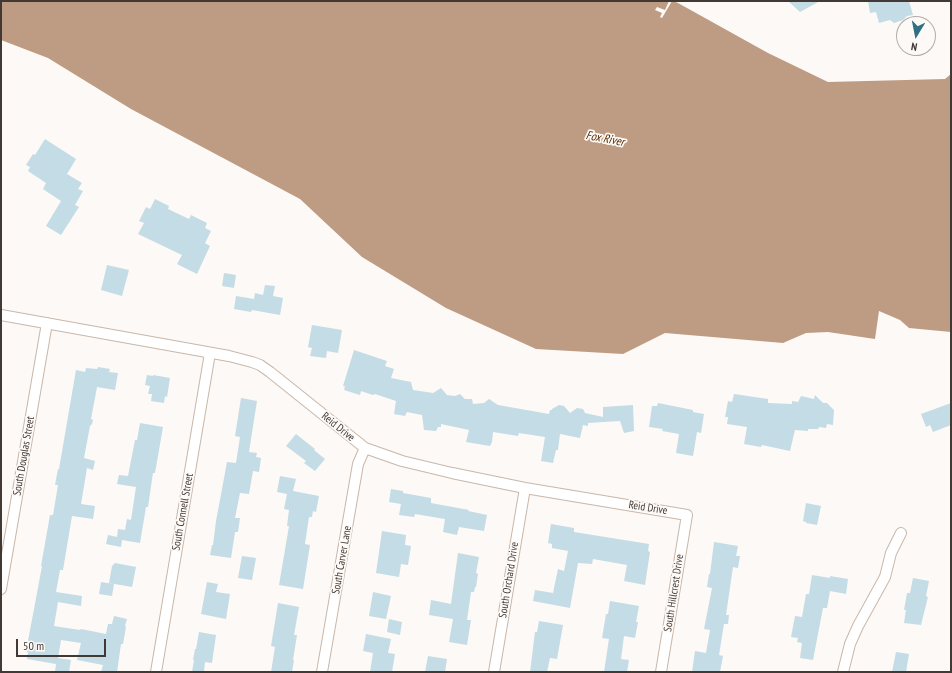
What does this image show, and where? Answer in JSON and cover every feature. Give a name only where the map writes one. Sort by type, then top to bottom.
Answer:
[{"type":"street","name":"Reid Drive","points":[[1,315],[229,356],[252,362],[260,365],[270,372],[365,448],[402,461],[525,488],[687,515]]},
{"type":"street","name":"South Douglas Street","points":[[1,589],[2,575],[47,323]]},
{"type":"street","name":"South Connell Street","points":[[156,672],[210,353]]},
{"type":"street","name":"South Carver Lane","points":[[322,672],[358,464],[365,448]]},
{"type":"street","name":"South Orchard Drive","points":[[494,672],[525,488]]},
{"type":"street","name":"South Hillcrest Drive","points":[[661,672],[687,515]]},
{"type":"street","points":[[842,672],[850,644],[884,577],[891,553],[901,533]]},
{"type":"water","name":"Fox River","points":[[1,1],[673,1],[768,53],[828,82],[945,79],[951,74],[951,332],[909,328],[900,320],[879,311],[875,339],[828,332],[806,333],[783,343],[665,333],[623,354],[536,349],[446,308],[362,257],[300,199],[131,109],[48,58],[1,40]]},
{"type":"pier","points":[[669,1],[672,1],[662,18],[660,17],[662,13],[655,10],[657,7],[665,10]]},
{"type":"building","points":[[788,1],[820,1],[800,12]]},
{"type":"building","points":[[868,1],[909,1],[913,15],[896,16],[896,22],[894,23],[890,20],[879,23],[876,12],[870,13]]},
{"type":"building","points":[[45,139],[76,159],[67,174],[82,183],[78,189],[83,191],[75,205],[79,207],[61,235],[46,226],[61,201],[43,189],[46,183],[28,171],[30,167],[26,165],[33,154],[35,155]]},
{"type":"building","points":[[155,199],[169,206],[168,209],[189,219],[191,215],[207,223],[205,228],[211,231],[205,243],[210,246],[197,274],[177,264],[182,255],[138,234],[144,223],[139,221],[146,207],[150,209]]},
{"type":"building","points":[[107,265],[129,270],[122,296],[101,290]]},
{"type":"building","points":[[224,273],[236,275],[234,288],[222,286]]},
{"type":"building","points":[[265,285],[275,286],[273,296],[283,298],[280,315],[252,310],[251,312],[234,309],[236,296],[254,299],[255,293],[263,295]]},
{"type":"building","points":[[312,325],[342,330],[338,353],[327,351],[326,358],[310,356],[312,348],[308,347]]},
{"type":"building","points":[[354,350],[387,361],[385,366],[394,369],[391,378],[411,382],[413,390],[433,393],[441,388],[447,395],[455,396],[460,394],[465,399],[472,399],[473,404],[484,403],[489,399],[498,405],[549,414],[550,410],[559,405],[564,406],[570,413],[577,408],[583,409],[585,413],[603,417],[603,407],[633,405],[634,431],[624,433],[620,421],[588,423],[588,426],[583,425],[580,438],[560,434],[558,450],[556,450],[553,463],[541,461],[545,437],[519,433],[518,436],[493,432],[490,446],[466,442],[469,430],[441,424],[441,427],[438,427],[436,431],[424,430],[422,415],[407,412],[405,416],[394,414],[396,401],[361,391],[360,395],[344,390],[345,386],[343,386]]},
{"type":"building","points":[[98,367],[110,369],[109,372],[118,373],[115,390],[97,387],[91,419],[93,420],[90,426],[84,458],[95,461],[93,470],[87,468],[81,504],[95,506],[93,519],[72,516],[63,570],[60,570],[56,592],[82,596],[81,606],[58,602],[54,626],[106,634],[108,624],[112,624],[114,616],[127,619],[126,627],[123,644],[121,644],[117,672],[101,672],[103,665],[77,660],[81,643],[61,640],[58,658],[71,660],[69,672],[55,672],[56,664],[27,659],[28,652],[26,651],[50,515],[53,515],[58,485],[55,485],[76,370],[85,372],[86,368],[97,369]]},
{"type":"building","points":[[147,375],[170,378],[167,397],[165,396],[164,403],[151,401],[152,394],[148,394],[150,386],[145,385]]},
{"type":"building","points":[[734,394],[768,399],[768,403],[792,404],[792,401],[798,402],[801,396],[814,399],[815,395],[823,403],[827,403],[834,410],[833,425],[827,424],[826,428],[819,427],[818,429],[808,429],[808,431],[795,430],[790,451],[762,445],[761,447],[744,444],[747,427],[727,424],[728,417],[725,417],[728,401],[732,402]]},
{"type":"building","points":[[241,398],[257,401],[249,452],[257,453],[256,457],[261,458],[259,472],[253,471],[249,494],[240,493],[235,518],[240,518],[238,532],[235,532],[231,558],[210,555],[227,462],[236,463],[240,437],[235,436]]},
{"type":"building","points":[[658,403],[693,410],[693,412],[704,414],[701,433],[697,432],[693,456],[676,453],[679,434],[662,431],[663,429],[649,427],[652,406],[657,406]]},
{"type":"building","points":[[951,403],[951,425],[933,432],[930,425],[926,427],[921,414]]},
{"type":"building","points":[[140,423],[163,427],[140,543],[122,540],[121,547],[106,544],[108,535],[117,537],[118,529],[125,530],[127,519],[131,520],[136,487],[117,484],[119,475],[128,476]]},
{"type":"building","points":[[296,434],[325,459],[315,471],[304,463],[306,461],[286,446]]},
{"type":"building","points":[[280,476],[296,479],[293,491],[319,496],[316,512],[313,511],[312,517],[309,517],[305,544],[310,545],[303,589],[279,585],[289,526],[287,526],[289,510],[284,509],[287,494],[277,492]]},
{"type":"building","points":[[391,489],[403,491],[403,493],[431,498],[431,503],[487,515],[484,531],[459,527],[457,535],[443,532],[445,519],[415,514],[414,517],[399,515],[401,504],[389,502]]},
{"type":"building","points":[[806,503],[821,506],[817,525],[803,521]]},
{"type":"building","points":[[551,524],[574,528],[574,532],[649,544],[648,551],[650,552],[645,585],[624,581],[627,565],[593,559],[592,564],[578,563],[570,608],[533,601],[535,590],[553,593],[558,569],[564,571],[568,551],[552,548],[552,544],[548,543]]},
{"type":"building","points":[[382,531],[406,535],[405,545],[411,546],[408,565],[401,564],[399,577],[376,573]]},
{"type":"building","points":[[714,542],[738,546],[736,556],[740,556],[738,568],[733,567],[726,615],[729,615],[728,624],[724,624],[719,655],[723,656],[720,672],[692,672],[695,651],[706,653],[710,630],[704,629],[712,588],[707,587]]},
{"type":"building","points":[[458,553],[479,557],[476,573],[478,574],[476,587],[474,592],[471,592],[467,620],[471,620],[467,645],[449,642],[453,619],[429,615],[431,600],[451,604]]},
{"type":"building","points":[[242,556],[256,558],[252,580],[238,578]]},
{"type":"building","points":[[115,563],[136,567],[132,587],[109,583],[112,566]]},
{"type":"building","points":[[812,575],[848,579],[846,594],[830,591],[827,608],[823,608],[813,660],[800,658],[802,643],[797,642],[798,638],[791,637],[795,616],[802,617],[806,594],[809,594]]},
{"type":"building","points":[[913,578],[929,581],[926,596],[928,597],[921,625],[904,623],[906,610],[904,610],[907,593],[910,593]]},
{"type":"building","points":[[101,582],[114,584],[112,596],[99,594]]},
{"type":"building","points":[[207,582],[218,584],[216,592],[230,594],[226,619],[201,614]]},
{"type":"building","points":[[373,592],[391,596],[386,619],[369,616]]},
{"type":"building","points":[[610,601],[639,606],[635,638],[624,636],[621,659],[629,660],[627,672],[604,672],[609,639],[602,638]]},
{"type":"building","points":[[278,603],[299,607],[294,635],[297,635],[292,672],[271,672],[275,647],[271,646]]},
{"type":"building","points":[[389,619],[402,622],[400,635],[387,632]]},
{"type":"building","points":[[539,621],[563,625],[557,659],[550,658],[547,672],[530,672],[535,632],[537,632]]},
{"type":"building","points":[[199,632],[216,635],[212,663],[205,662],[204,672],[192,672],[193,660]]},
{"type":"building","points":[[366,634],[391,639],[388,653],[395,654],[392,672],[370,672],[373,653],[363,651]]},
{"type":"building","points":[[896,652],[909,654],[906,672],[892,672]]},
{"type":"building","points":[[428,656],[447,659],[445,672],[425,672]]}]
